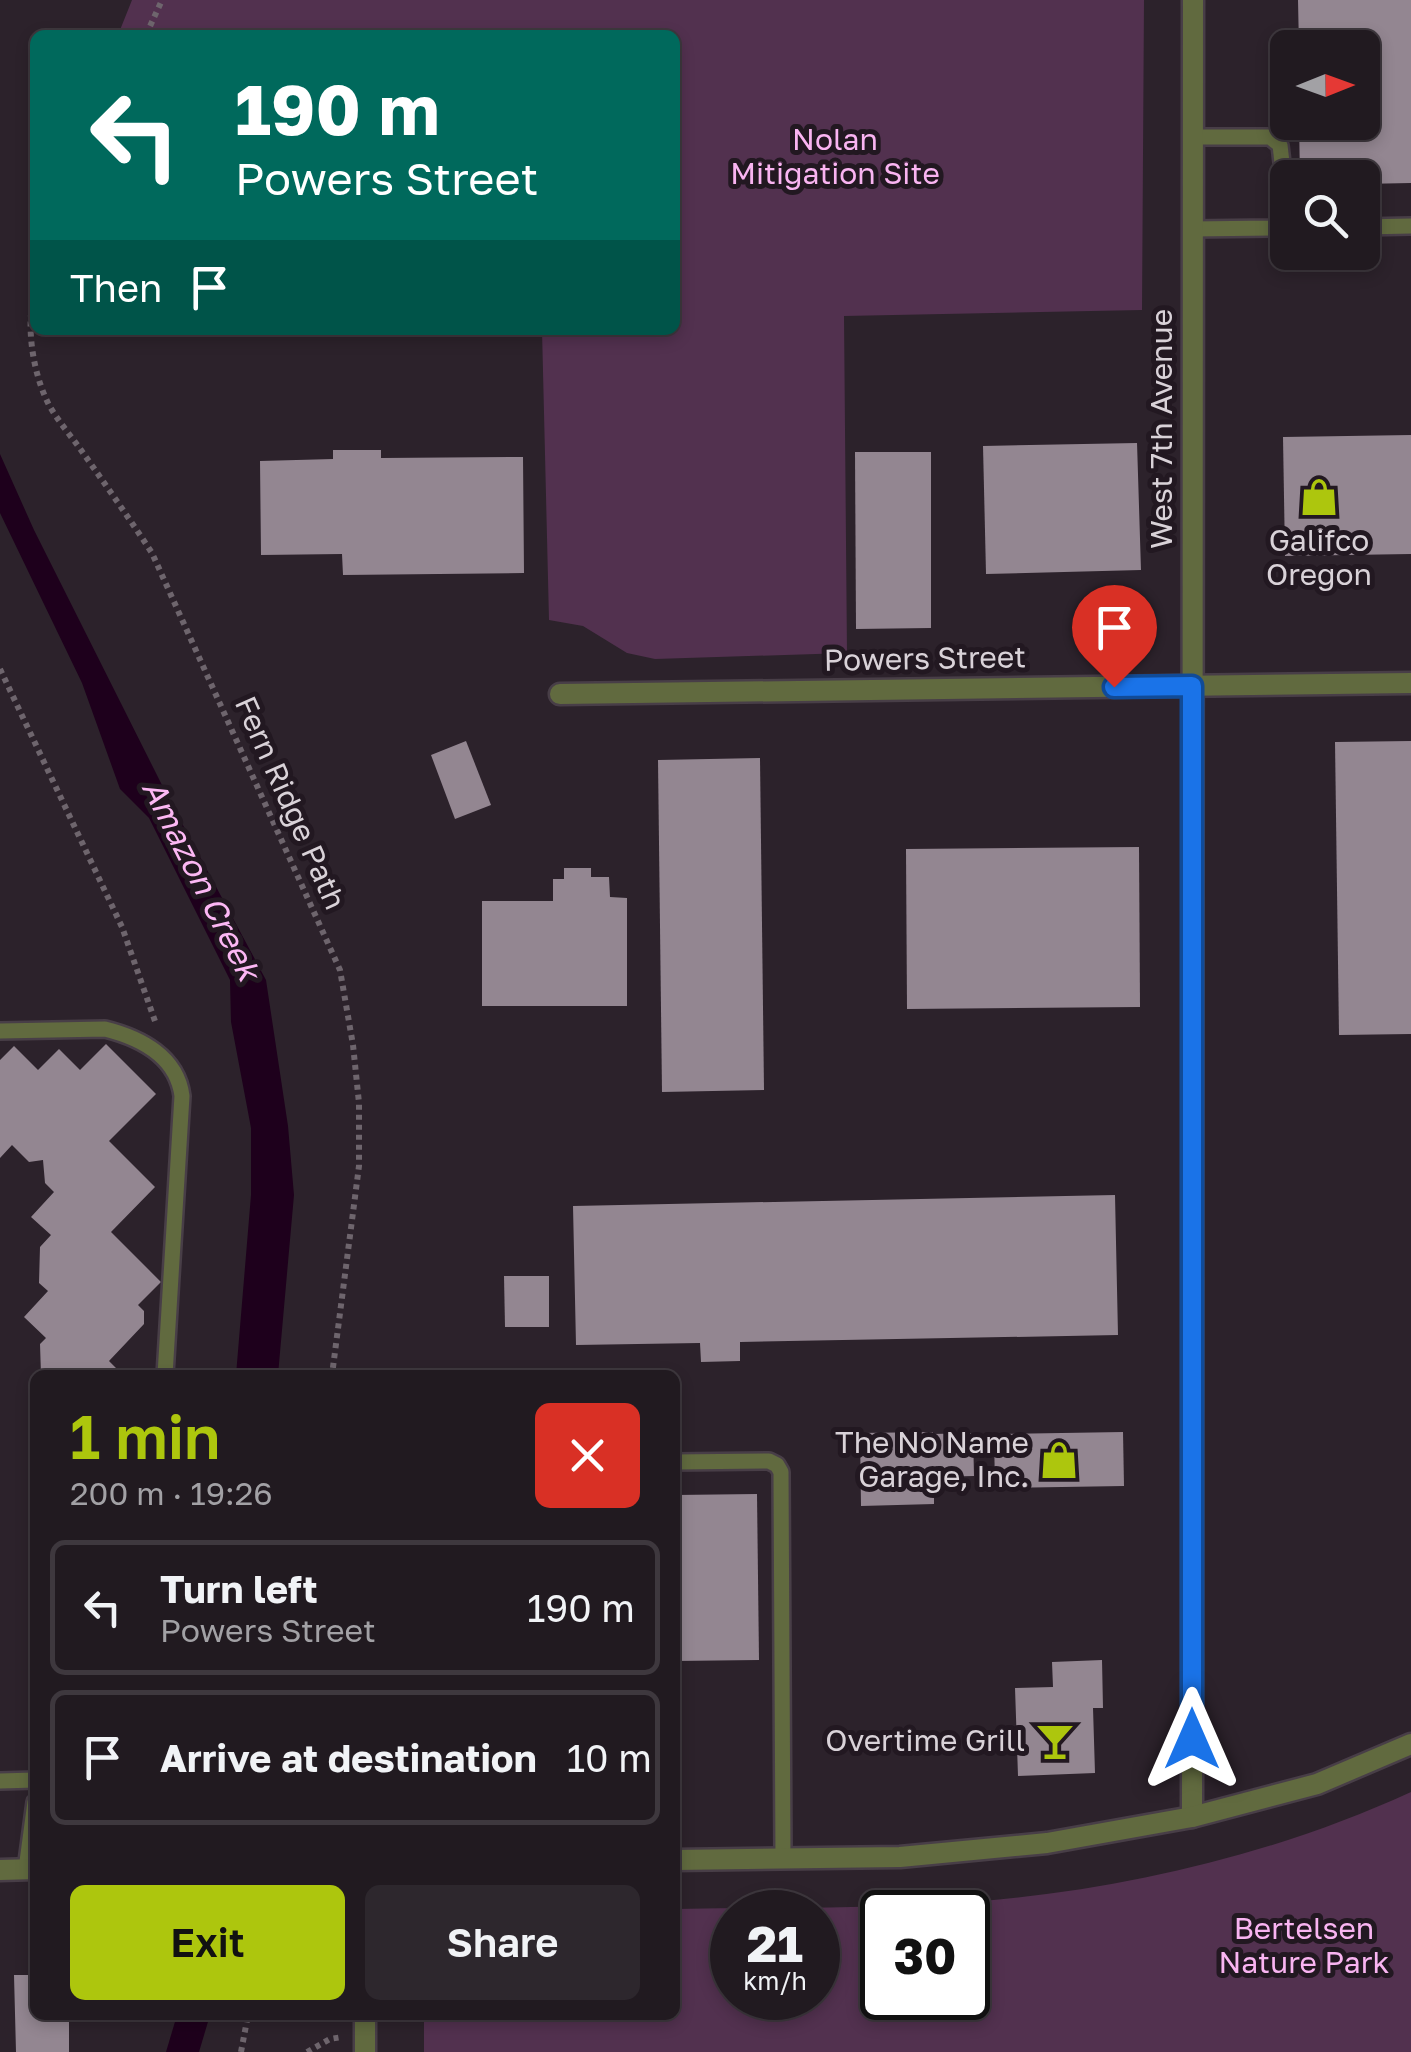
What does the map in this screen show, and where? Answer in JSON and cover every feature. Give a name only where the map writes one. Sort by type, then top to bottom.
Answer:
[{"type":"street","name":"West 7th Avenue","points":[[1192,0],[1192,1817]]},
{"type":"street","name":"Powers Street","points":[[560,694],[1411,683]]},
{"type":"street","points":[[680,1860],[900,1857],[1046,1843],[1192,1817],[1317,1784],[1411,1744]]},
{"type":"street","points":[[0,1870],[30,1869]]},
{"type":"street","points":[[365,2020],[365,2052]]},
{"type":"lane","points":[[1193,137],[1270,137],[1280,145],[1282,160]]},
{"type":"lane","points":[[1380,226],[1411,226]]},
{"type":"lane","points":[[1192,229],[1270,228]]},
{"type":"lane","points":[[0,1032],[106,1030],[122,1034],[174,1069],[182,1096],[165,1370]]},
{"type":"lane","points":[[680,1462],[770,1461],[781,1472],[782,1858]]},
{"type":"lane","points":[[0,1781],[30,1780]]},
{"type":"path","points":[[148,30],[162,0]]},
{"type":"path","name":"Fern Ridge Path","points":[[30,335],[49,405],[152,553],[340,970],[354,1045],[359,1166],[333,1370]]},
{"type":"path","points":[[0,669],[122,927],[156,1017],[160,1056]]},
{"type":"path","points":[[242,2052],[247,2020]]},
{"type":"green space","name":"Nolan Mitigation Site","points":[[132,0],[1144,0],[1142,310],[844,316],[847,653],[655,659],[627,653],[583,626],[549,620],[542,335],[680,335],[680,30],[120,30]]},
{"type":"green space","name":"Bertelsen Nature Park","points":[[1411,1792],[1411,2052],[424,2052],[424,2020],[680,2020],[680,1909],[710,1909],[710,2020],[840,2020],[840,1907],[860,1907],[860,2020],[990,2020],[990,1900],[1122,1882],[1240,1855],[1355,1816]]},
{"type":"water","name":"Amazon Creek","points":[[0,454],[170,801],[266,980],[294,1195],[278,1370],[236,1370],[251,1195],[251,1128],[231,1022],[230,980],[149,818],[120,789],[82,683],[0,513]]},
{"type":"water","points":[[176,2020],[209,2020],[199,2052],[166,2052]]},
{"type":"building","points":[[1298,0],[1411,0],[1411,183],[1380,184],[1380,160],[1300,160],[1299,140],[1380,140],[1380,30],[1299,30]]},
{"type":"building","points":[[1411,435],[1411,554],[1285,556],[1283,437]]},
{"type":"building","points":[[1137,443],[1141,570],[986,574],[983,446]]},
{"type":"building","points":[[333,450],[381,450],[381,458],[523,457],[524,573],[343,575],[342,554],[261,555],[260,461],[333,459]]},
{"type":"building","points":[[855,452],[931,452],[931,628],[856,629]]},
{"type":"building","points":[[466,741],[491,805],[455,819],[431,755]]},
{"type":"building","points":[[1411,741],[1411,1034],[1339,1035],[1335,742]]},
{"type":"building","points":[[760,758],[764,1090],[662,1092],[658,760]]},
{"type":"building","points":[[1139,847],[1140,1007],[907,1009],[906,849]]},
{"type":"building","points":[[564,868],[591,868],[591,877],[609,877],[610,897],[627,898],[627,1006],[482,1006],[482,901],[553,901],[553,879],[564,879]]},
{"type":"building","points":[[106,1044],[156,1094],[109,1141],[155,1187],[111,1232],[161,1282],[138,1305],[144,1311],[144,1324],[109,1361],[118,1370],[41,1370],[40,1344],[46,1338],[24,1317],[48,1291],[39,1283],[40,1247],[51,1235],[31,1217],[54,1192],[45,1183],[43,1160],[29,1162],[12,1145],[0,1158],[0,1060],[14,1046],[38,1070],[59,1049],[80,1070]]},
{"type":"building","points":[[1115,1195],[1118,1335],[740,1342],[740,1361],[701,1362],[700,1343],[576,1345],[573,1206]]},
{"type":"building","points":[[504,1276],[549,1276],[549,1327],[505,1327]]},
{"type":"building","name":"The No Name Garage, Inc.","points":[[1123,1432],[1124,1486],[995,1488],[994,1434]]},
{"type":"building","points":[[860,1433],[973,1433],[974,1476],[934,1477],[934,1504],[861,1506]]},
{"type":"building","points":[[757,1494],[759,1660],[680,1661],[680,1495]]},
{"type":"building","name":"Overtime Grill","points":[[1102,1660],[1103,1708],[1093,1708],[1095,1773],[1018,1776],[1015,1688],[1053,1687],[1052,1662]]},
{"type":"building","points":[[14,1975],[30,1975],[30,2020],[69,2020],[69,2052],[16,2052]]},
{"type":"place","name":"Galifco Oregon","points":[[1319,497]]},
{"type":"place","name":"The No Name Garage, Inc.","points":[[1059,1460]]},
{"type":"place","name":"Overtime Grill","points":[[1055,1741]]},
{"type":"route","points":[[1114,687],[1192,686],[1192,1739]]}]
